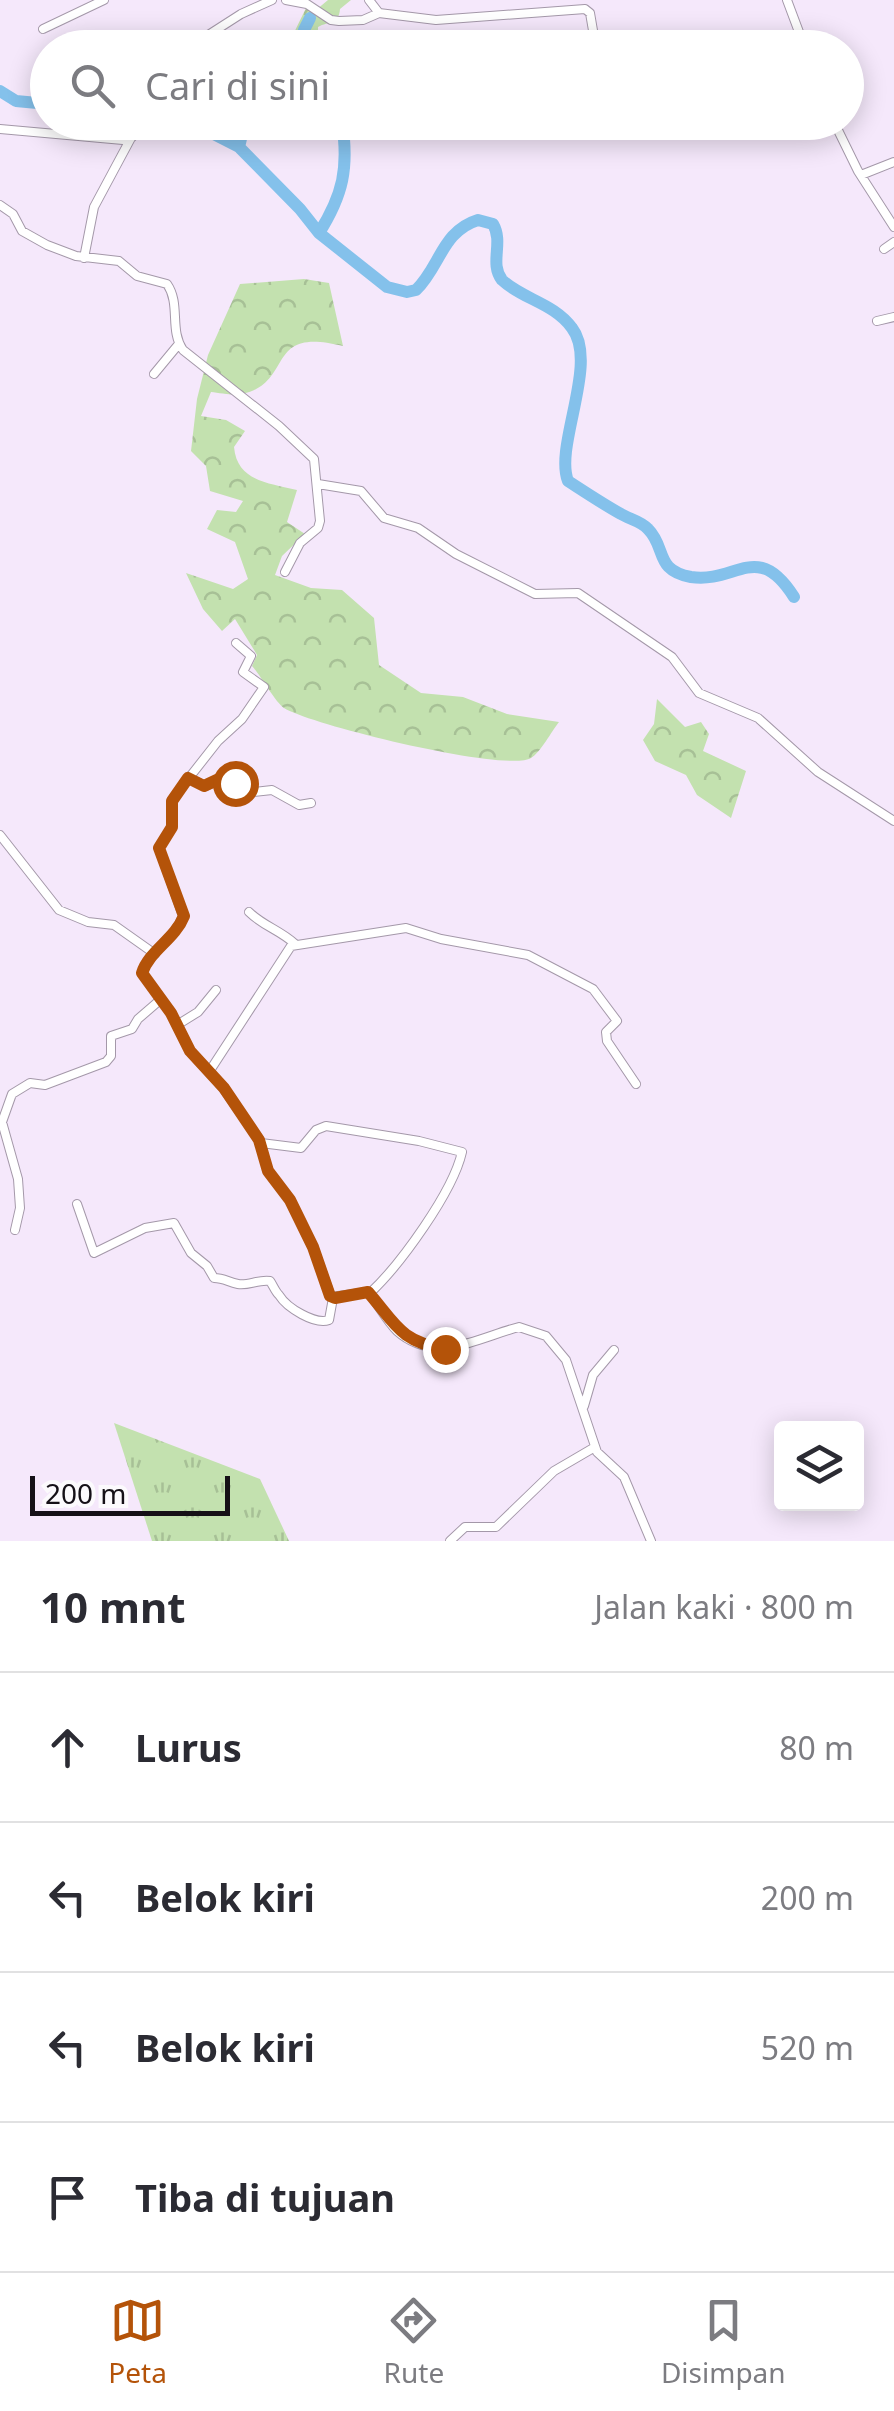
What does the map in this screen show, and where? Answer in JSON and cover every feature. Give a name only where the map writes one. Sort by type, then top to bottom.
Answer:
[{"type":"street","points":[[43,29],[104,0]]},
{"type":"street","points":[[217,30],[272,0]]},
{"type":"street","points":[[286,0],[307,4],[339,22],[363,20],[379,12],[436,20],[585,9],[593,30]]},
{"type":"street","points":[[369,0],[379,12]]},
{"type":"street","points":[[787,0],[799,30]]},
{"type":"street","points":[[0,129],[30,132]]},
{"type":"street","points":[[84,258],[94,207],[132,140]]},
{"type":"street","points":[[843,140],[894,227]]},
{"type":"street","points":[[861,174],[894,162]]},
{"type":"street","points":[[0,205],[13,214],[28,236],[84,258],[119,261],[138,276],[167,284],[174,300],[175,349],[154,374]]},
{"type":"street","points":[[884,248],[894,242]]},
{"type":"street","points":[[876,321],[894,317]]},
{"type":"street","points":[[160,346],[175,349],[308,450],[314,459],[319,525],[300,542],[285,572]]},
{"type":"street","points":[[318,484],[362,492],[384,518],[418,528],[456,554],[535,594],[578,593],[672,658],[699,693],[758,718],[818,772],[894,821]]},
{"type":"street","points":[[77,1204],[95,1253],[144,1228],[174,1222],[191,1252],[214,1278],[241,1285],[270,1281],[279,1297],[322,1323],[329,1320],[333,1298],[290,1200],[268,1171],[260,1143],[210,1072],[190,1051],[142,973],[184,916],[159,848],[172,827],[172,801],[264,687],[243,672],[251,654],[236,643]]},
{"type":"street","points":[[188,778],[204,786],[227,778],[244,793],[272,790],[299,805],[311,803]]},
{"type":"street","points":[[0,835],[59,910],[88,922],[114,925],[155,954]]},
{"type":"street","points":[[249,912],[295,944]]},
{"type":"street","points":[[210,1072],[278,963],[295,944],[406,928],[545,961],[593,990],[617,1021],[606,1032],[607,1042],[636,1084]]},
{"type":"street","points":[[177,1025],[192,1018],[216,990]]},
{"type":"street","points":[[15,1230],[20,1208],[18,1179],[2,1122],[12,1094],[30,1083],[45,1085],[109,1060],[111,1036],[132,1029],[160,1000]]},
{"type":"street","points":[[260,1143],[304,1148],[316,1130],[326,1126],[462,1152],[414,1241],[370,1294]]},
{"type":"street","points":[[333,1298],[370,1294],[398,1331],[431,1346],[452,1348],[519,1327],[540,1332],[570,1367],[596,1447],[604,1462],[624,1477],[651,1541]]},
{"type":"street","points":[[583,1411],[593,1375],[614,1350]]},
{"type":"street","points":[[450,1541],[465,1527],[496,1526],[554,1471],[596,1447]]},
{"type":"green space","points":[[328,0],[351,0],[340,9],[336,20],[318,30],[295,30],[307,6],[316,10]]},
{"type":"green space","points":[[304,279],[329,283],[343,346],[301,343],[290,349],[259,387],[239,395],[211,392],[201,416],[226,420],[245,431],[234,447],[236,458],[248,474],[297,490],[287,522],[305,534],[282,556],[275,575],[311,588],[342,590],[374,618],[379,665],[421,693],[463,697],[507,714],[559,722],[531,758],[515,761],[449,753],[301,716],[276,700],[252,666],[257,655],[235,619],[222,631],[203,609],[186,573],[233,589],[248,579],[235,542],[207,529],[217,510],[236,512],[243,501],[210,491],[206,466],[191,451],[197,399],[208,355],[240,284]]},
{"type":"green space","points":[[657,699],[685,727],[701,722],[709,734],[703,751],[746,771],[731,818],[697,795],[686,775],[655,761],[643,740],[654,724]]},
{"type":"green space","points":[[114,1423],[260,1479],[289,1541],[152,1541]]},
{"type":"waterway","points":[[304,30],[310,18]]},
{"type":"waterway","points":[[0,91],[16,101],[30,102]]},
{"type":"waterway","points":[[225,140],[239,147],[319,233],[387,287],[416,290],[456,232],[478,220],[493,224],[502,280],[565,320],[579,343],[579,383],[565,466],[568,481],[645,526],[654,536],[666,564],[679,574],[707,577],[757,567],[769,570],[794,597]]},
{"type":"waterway","points":[[239,147],[241,140]]},
{"type":"waterway","points":[[319,233],[334,206],[342,180],[344,140]]},
{"type":"route","points":[[235,783],[221,778],[204,786],[188,778],[172,801],[172,827],[159,848],[184,916],[179,927],[146,962],[142,973],[171,1013],[190,1051],[224,1088],[259,1140],[268,1171],[290,1200],[313,1247],[330,1296],[341,1298],[368,1292],[402,1334],[445,1349]]}]
